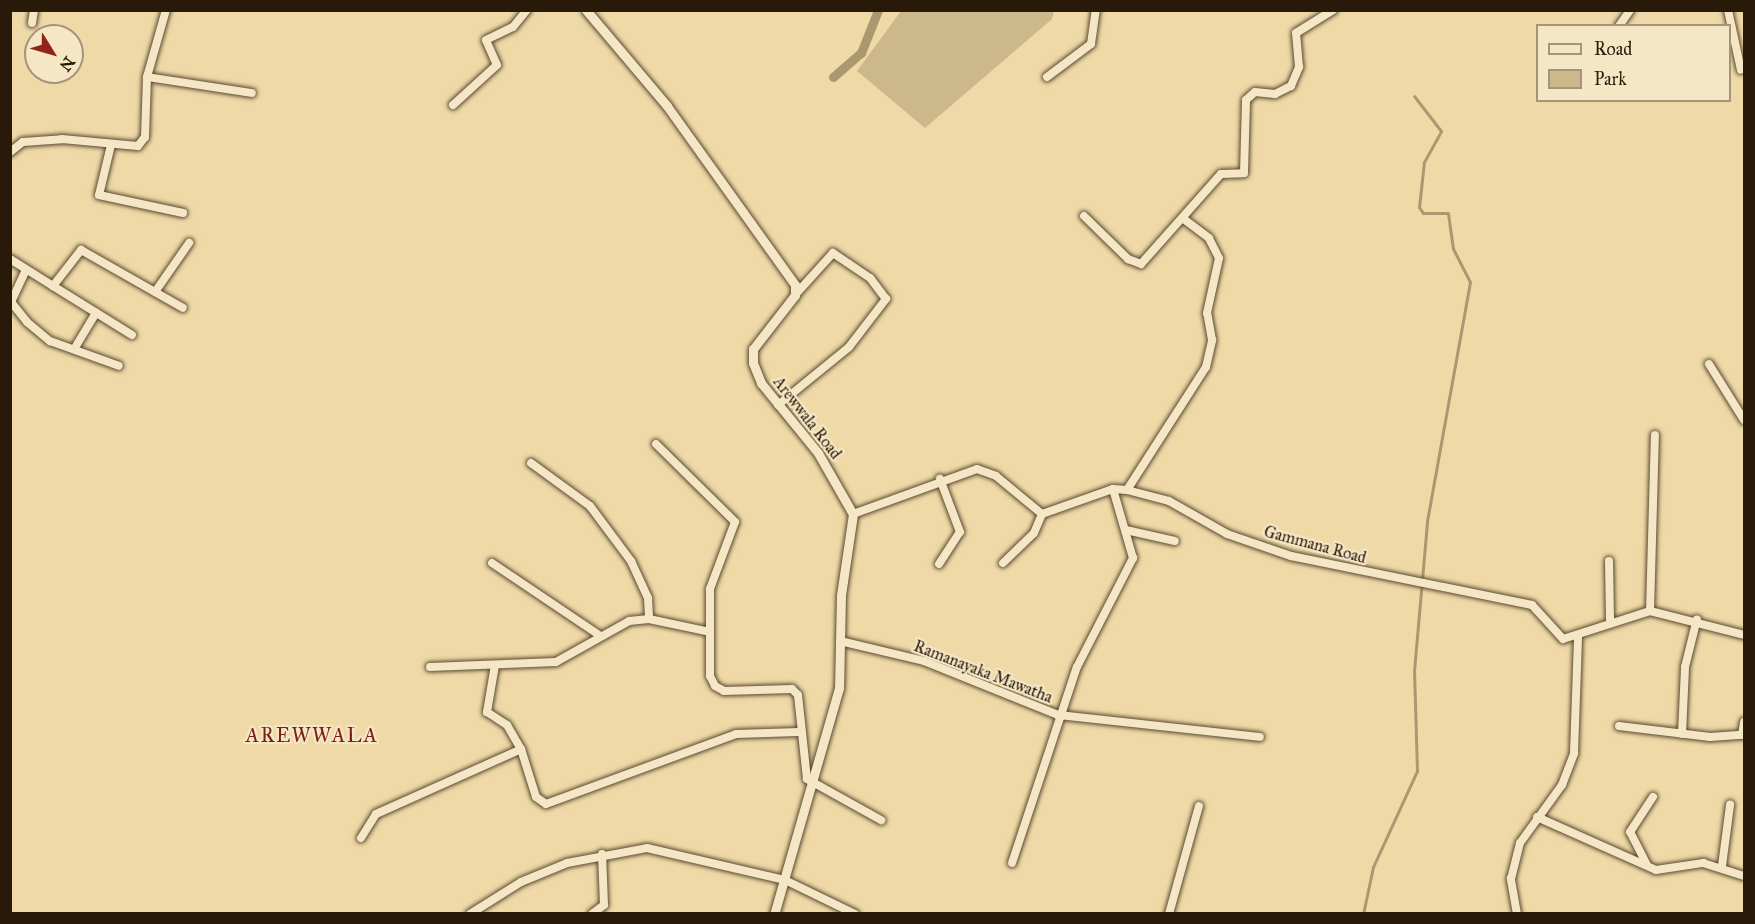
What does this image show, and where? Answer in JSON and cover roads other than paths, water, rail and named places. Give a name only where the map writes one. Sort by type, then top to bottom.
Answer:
[{"type":"street","points":[[32,23],[34,10]]},
{"type":"street","points":[[10,152],[23,142],[62,139],[138,146],[145,137],[147,77],[166,10]]},
{"type":"street","points":[[453,105],[497,65],[486,40],[513,27],[527,10]]},
{"type":"street","points":[[586,10],[667,106],[795,285],[795,295]]},
{"type":"street","points":[[1047,77],[1091,44],[1096,10]]},
{"type":"street","points":[[1084,216],[1128,259],[1141,264],[1185,220],[1221,174],[1246,171],[1246,100],[1255,92],[1275,94],[1291,86],[1299,67],[1296,33],[1333,10]]},
{"type":"street","points":[[1620,24],[1630,10]]},
{"type":"street","points":[[1728,10],[1741,70]]},
{"type":"street","points":[[147,77],[252,93]]},
{"type":"street","points":[[111,145],[99,195],[183,213]]},
{"type":"street","points":[[1127,490],[1206,367],[1212,340],[1207,313],[1219,258],[1209,238],[1185,220]]},
{"type":"street","points":[[155,292],[189,243]]},
{"type":"street","points":[[53,286],[81,250],[183,308]]},
{"type":"street","points":[[778,405],[849,347],[886,299],[870,278],[833,253],[795,295]]},
{"type":"street","points":[[10,259],[24,272],[53,286],[132,335]]},
{"type":"street","points":[[24,272],[11,302],[50,341],[76,346],[118,366]]},
{"type":"street","name":"Arewwala Road","points":[[795,295],[753,349],[758,377],[818,453],[853,514]]},
{"type":"street","points":[[76,346],[96,313]]},
{"type":"street","points":[[1709,364],[1744,420]]},
{"type":"street","points":[[1650,611],[1655,435]]},
{"type":"street","points":[[656,444],[735,522],[710,589],[710,632],[715,686],[724,691],[792,688],[798,695],[802,767],[813,785],[881,820]]},
{"type":"street","points":[[531,463],[590,506],[624,552],[648,598],[648,619]]},
{"type":"street","points":[[774,914],[813,785],[839,688],[840,641],[853,514],[940,479],[977,469],[996,477],[1042,514],[1034,532],[1003,563]]},
{"type":"street","points":[[939,564],[960,532],[940,479]]},
{"type":"street","points":[[1012,863],[1036,803],[1058,715],[1133,558],[1113,489]]},
{"type":"street","name":"Gammana Road","points":[[1042,514],[1113,489],[1127,490],[1169,501],[1227,534],[1291,556],[1424,586],[1532,605],[1557,635],[1578,637]]},
{"type":"street","points":[[1125,530],[1175,542]]},
{"type":"street","points":[[1609,561],[1611,620]]},
{"type":"street","points":[[492,563],[599,635]]},
{"type":"street","points":[[1517,914],[1511,879],[1520,843],[1562,785],[1574,753],[1578,637],[1611,620],[1650,611],[1697,619],[1744,636]]},
{"type":"street","points":[[430,667],[556,662],[599,635],[648,619],[710,632]]},
{"type":"street","points":[[1682,734],[1685,667],[1697,619]]},
{"type":"street","name":"Ramanayaka Mawatha","points":[[840,641],[924,661],[1058,715],[1260,737]]},
{"type":"street","points":[[495,665],[487,712],[507,725],[521,749],[536,797],[546,804],[736,734],[799,732]]},
{"type":"street","points":[[1619,726],[1682,734],[1742,735],[1744,722]]},
{"type":"street","points":[[361,838],[376,814],[521,749]]},
{"type":"street","points":[[1648,867],[1630,832],[1653,797]]},
{"type":"street","points":[[1722,866],[1730,805]]},
{"type":"street","points":[[1168,914],[1199,806]]},
{"type":"street","points":[[1537,817],[1648,867],[1722,866],[1744,876]]},
{"type":"street","points":[[470,914],[521,882],[602,854],[658,849],[698,864],[785,880],[855,914]]},
{"type":"street","points":[[592,914],[604,905],[602,854]]},
{"type":"waterway","points":[[833,77],[861,53],[878,10]]},
{"type":"waterway","points":[[1363,914],[1373,867],[1417,771],[1414,671],[1427,521],[1470,282],[1453,249],[1448,213],[1423,213],[1419,207],[1424,162],[1441,131],[1414,96]]},
{"type":"district","name":"AREWWALA","points":[[312,735]]}]
